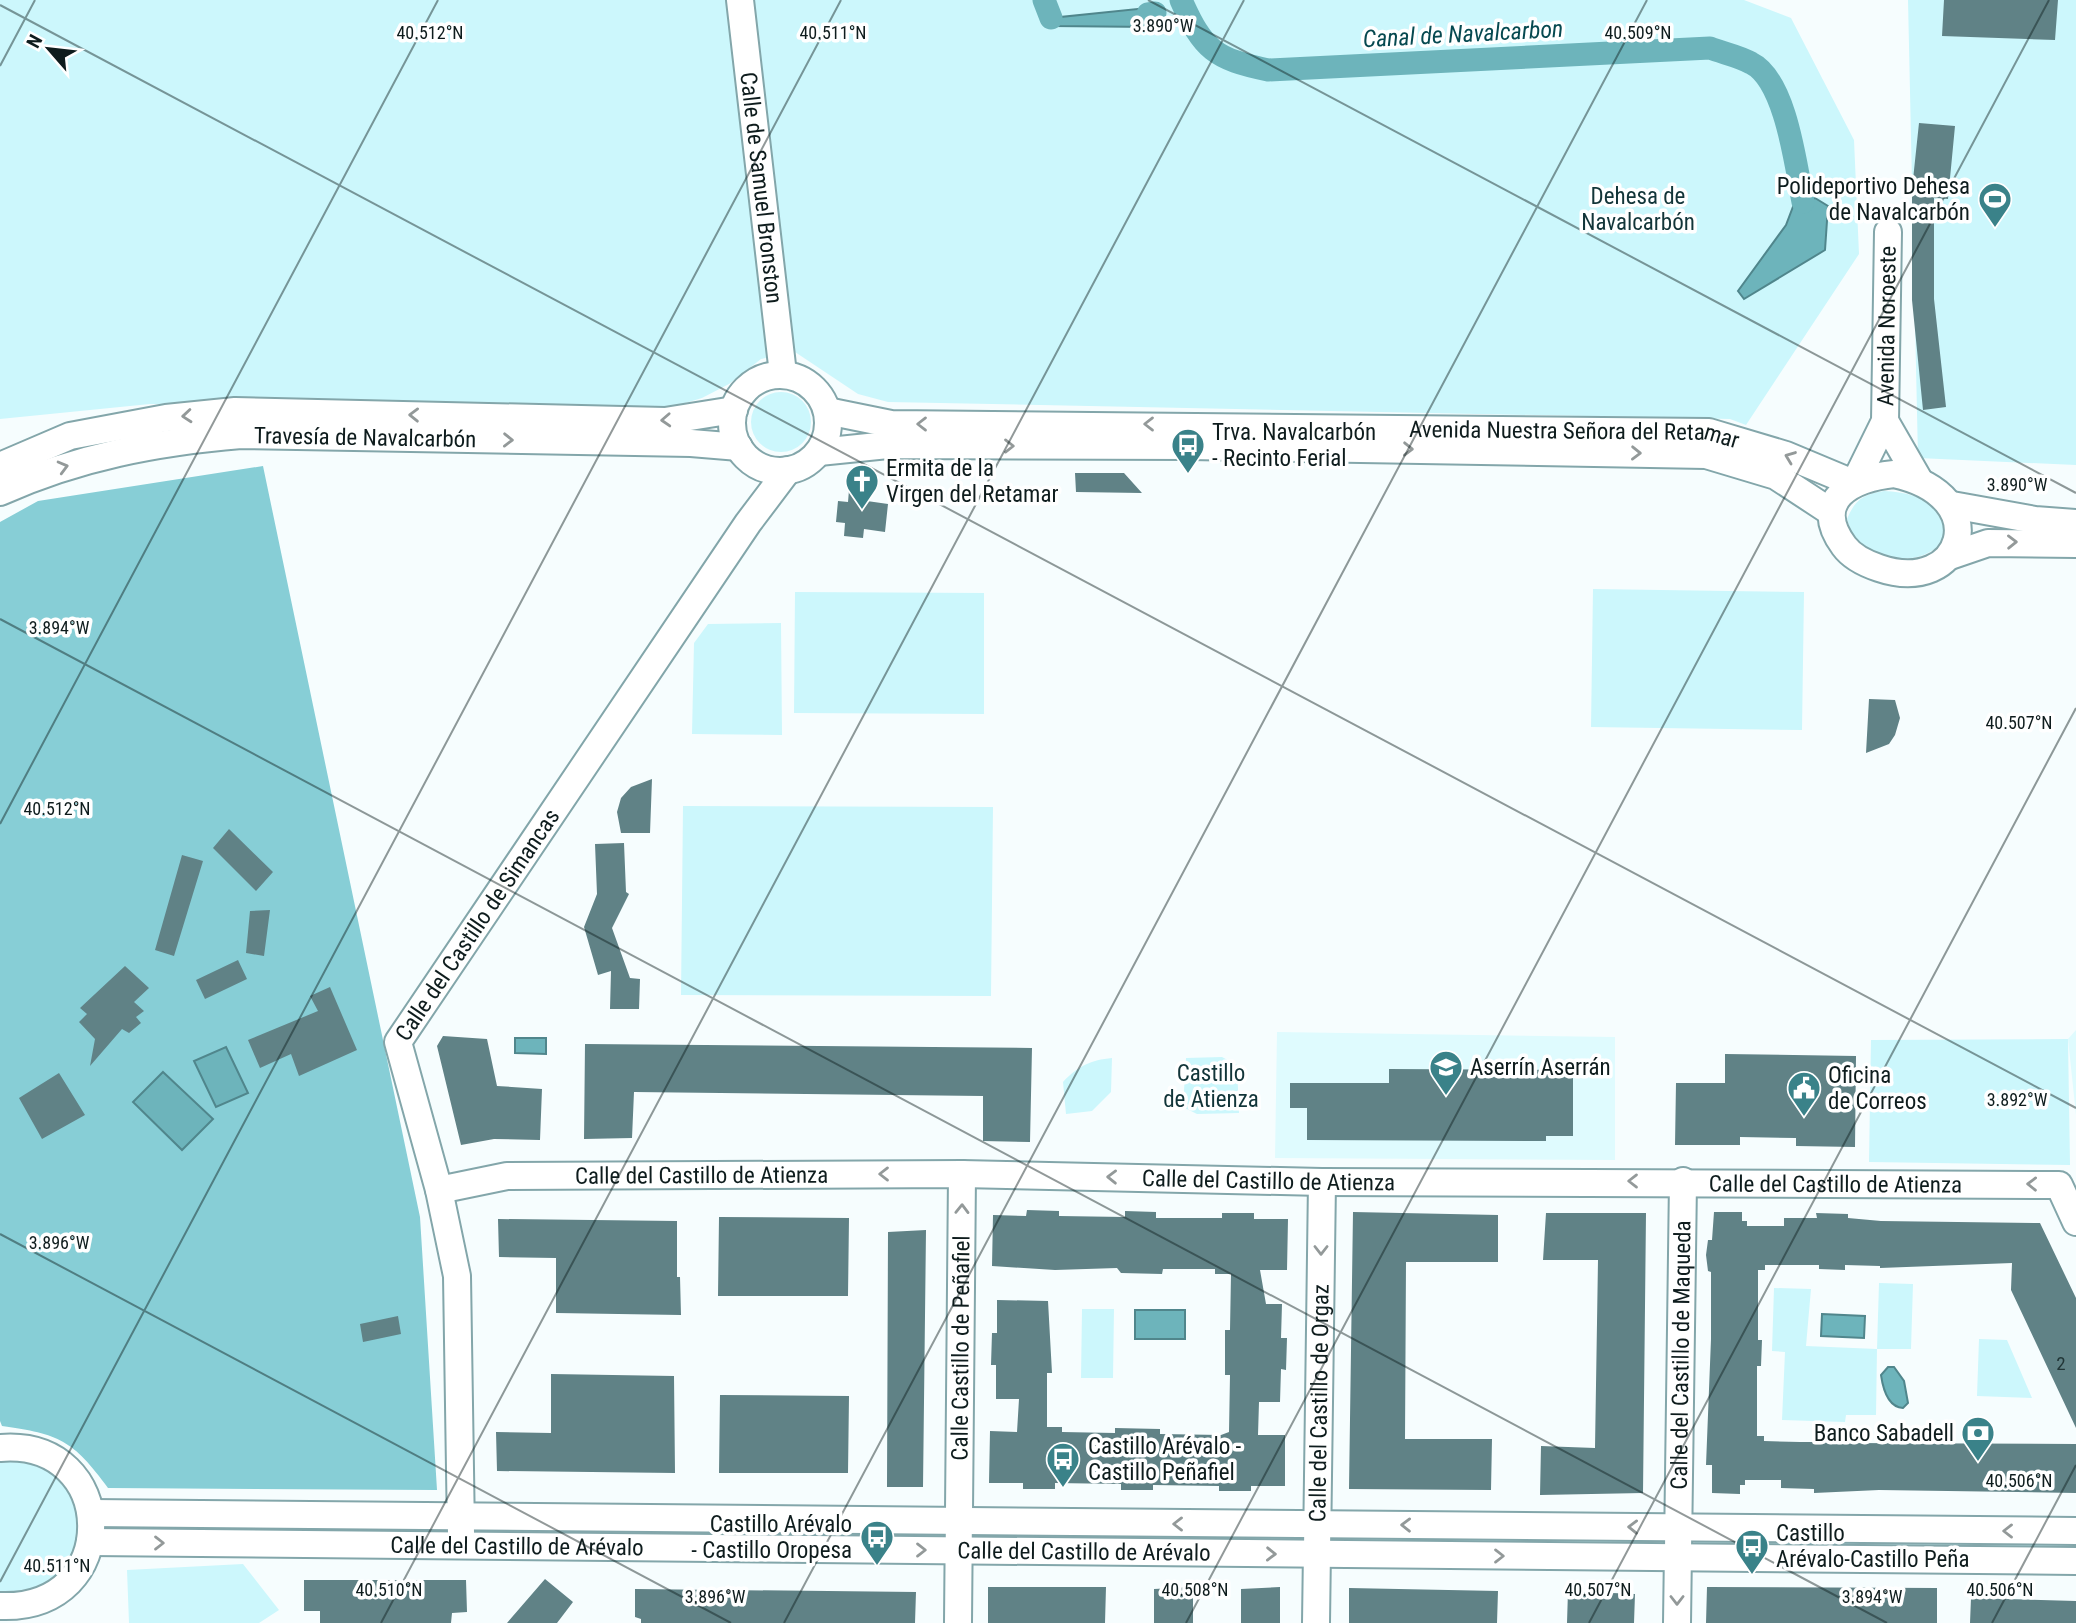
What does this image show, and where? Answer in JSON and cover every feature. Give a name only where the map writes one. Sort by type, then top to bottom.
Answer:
[{"type":"street","name":"Calle de Samuel Bronston","points":[[740,0],[783,374]]},
{"type":"street","name":"Avenida Noroeste","points":[[1854,482],[1885,421],[1888,232]]},
{"type":"street","points":[[748,456],[734,435],[734,410],[741,395],[752,383],[767,376],[783,374],[811,385],[827,411],[828,432],[819,452],[810,460],[788,470]]},
{"type":"street","name":"Travesía de Navalcarbón","points":[[0,466],[70,436],[166,418],[235,411],[665,421],[734,410]]},
{"type":"street","name":"Avenida Nuestra Señora del Retamar","points":[[827,411],[891,424],[1709,432],[1786,455],[1854,482]]},
{"type":"street","name":"Avenida Noroeste","points":[[1885,421],[1919,480]]},
{"type":"street","name":"Travesía de Navalcarbón","points":[[0,492],[44,472],[109,454],[173,440],[241,435],[691,443],[748,456],[772,470],[788,470]]},
{"type":"street","points":[[0,451],[70,436]]},
{"type":"street","name":"Avenida Nuestra Señora del Retamar","points":[[819,452],[888,445],[1203,446],[1706,455],[1776,476],[1831,512]]},
{"type":"street","name":"Calle del Castillo de Simancas","points":[[748,456],[758,489],[748,523]]},
{"type":"street","name":"Calle del Castillo de Simancas","points":[[461,1545],[457,1276],[439,1190],[398,1042],[748,523],[788,470]]},
{"type":"street","points":[[1951,556],[1958,535],[1959,520],[1952,505],[1939,491],[1919,480],[1894,474],[1854,482],[1840,492],[1831,512],[1835,533],[1846,550],[1868,564],[1908,574],[1937,567],[1951,556],[1988,543],[2076,544]]},
{"type":"street","points":[[1952,505],[2035,520],[2076,523]]},
{"type":"street","name":"Calle del Castillo de Atienza","points":[[439,1190],[507,1176],[962,1174],[1322,1182],[1683,1181],[2059,1185],[2076,1222]]},
{"type":"street","name":"Calle Castillo de Peñafiel","points":[[958,1623],[962,1174]]},
{"type":"street","name":"Calle del Castillo de Maqueda","points":[[1677,1623],[1683,1181]]},
{"type":"street","name":"Calle del Castillo de Orgaz","points":[[1316,1623],[1322,1182]]},
{"type":"street","points":[[0,1448],[26,1448],[60,1463],[84,1490],[91,1513],[90,1542],[82,1567],[51,1612],[0,1606]]},
{"type":"street","name":"Calle del Castillo de Arévalo","points":[[91,1513],[2076,1531]]},
{"type":"street","name":"Calle del Castillo de Arévalo","points":[[90,1542],[2076,1561]]},
{"type":"shaded area","points":[[1147,8],[1151,27],[1052,26],[1051,18]]},
{"type":"shaded area","points":[[1815,198],[1828,206],[1825,250],[1744,299],[1738,291],[1786,225],[1794,204]]},
{"type":"shaded area","points":[[263,466],[420,1217],[437,1490],[108,1488],[85,1459],[63,1442],[38,1432],[2,1426],[0,1421],[0,522],[38,501]]},
{"type":"shaded area","points":[[2076,1030],[2076,1115],[2068,1039]]},
{"type":"shaded area","name":"Aserrín Aserrán","points":[[1277,1032],[1615,1037],[1615,1160],[1275,1158]]},
{"type":"shaded area","points":[[515,1038],[546,1038],[546,1054],[515,1053]]},
{"type":"shaded area","points":[[226,1047],[248,1093],[216,1107],[194,1061]]},
{"type":"shaded area","points":[[163,1072],[213,1119],[182,1150],[133,1102]]},
{"type":"shaded area","points":[[1135,1310],[1185,1310],[1185,1339],[1135,1339]]},
{"type":"shaded area","points":[[1822,1314],[1865,1316],[1864,1338],[1821,1336]]},
{"type":"shaded area","points":[[1888,1367],[1894,1367],[1904,1381],[1908,1403],[1903,1408],[1890,1401],[1885,1391],[1881,1375]]},
{"type":"green space","name":"Dehesa de Navalcarbón","points":[[0,0],[1744,0],[1791,18],[1854,140],[1859,254],[1746,425],[1730,419],[888,402],[858,394],[795,352],[761,359],[729,384],[702,398],[672,407],[150,404],[0,419]]},
{"type":"green space","name":"Polideportivo Dehesa de Navalcarbón","points":[[1908,0],[2076,0],[2076,465],[1918,458]]},
{"type":"green space","points":[[775,392],[787,392],[806,405],[811,422],[809,434],[798,447],[787,452],[775,452],[756,439],[751,428],[751,416],[764,397]]},
{"type":"green space","points":[[1884,491],[1915,496],[1943,513],[1944,541],[1934,550],[1912,558],[1889,557],[1854,542],[1847,519],[1853,507],[1865,496]]},
{"type":"green space","points":[[1593,589],[1804,592],[1802,730],[1591,727]]},
{"type":"green space","points":[[795,592],[984,593],[984,714],[794,713]]},
{"type":"green space","points":[[781,623],[782,735],[692,734],[694,643],[708,624]]},
{"type":"green space","points":[[683,806],[993,807],[991,996],[681,995]]},
{"type":"green space","points":[[2068,1039],[2070,1165],[1869,1162],[1871,1040]]},
{"type":"green space","name":"Castillo de Atienza","points":[[1222,1057],[1237,1065],[1239,1113],[1197,1114],[1183,1107],[1186,1058]]},
{"type":"green space","points":[[1112,1058],[1111,1092],[1092,1111],[1066,1114],[1063,1082],[1085,1065]]},
{"type":"green space","points":[[1879,1283],[1913,1284],[1911,1349],[1877,1349]]},
{"type":"green space","points":[[1774,1288],[1811,1289],[1806,1346],[1877,1349],[1876,1415],[1846,1415],[1845,1422],[1782,1420],[1785,1352],[1772,1351]]},
{"type":"green space","points":[[1082,1309],[1114,1309],[1113,1378],[1081,1378]]},
{"type":"green space","points":[[1979,1339],[2007,1340],[2032,1398],[1977,1396]]},
{"type":"green space","points":[[0,1460],[31,1461],[57,1474],[76,1499],[81,1544],[57,1583],[0,1598]]},
{"type":"green space","points":[[107,1524],[438,1528],[438,1538],[107,1533]]},
{"type":"green space","points":[[487,1528],[944,1532],[943,1541],[486,1537]]},
{"type":"green space","points":[[978,1532],[1303,1535],[1303,1544],[978,1541]]},
{"type":"green space","points":[[1336,1534],[1663,1537],[1663,1546],[1335,1543]]},
{"type":"green space","points":[[1695,1537],[2076,1540],[2076,1549],[1695,1547]]},
{"type":"green space","points":[[243,1564],[279,1610],[259,1623],[129,1623],[127,1570]]},
{"type":"building","points":[[1944,0],[2058,0],[2055,40],[1942,36]]},
{"type":"building","points":[[1919,123],[1955,126],[1948,199],[1934,198],[1934,299],[1946,407],[1923,410],[1912,300],[1912,189]]},
{"type":"building","points":[[1075,473],[1124,473],[1142,493],[1076,492]]},
{"type":"building","name":"Ermita de la Virgen del Retamar","points":[[849,490],[869,492],[867,501],[888,504],[885,532],[864,529],[863,538],[844,536],[845,523],[836,522],[838,501],[848,502]]},
{"type":"building","points":[[1869,699],[1895,700],[1900,718],[1889,744],[1866,753]]},
{"type":"building","points":[[652,779],[650,833],[621,833],[617,812],[621,798],[631,787]]},
{"type":"building","points":[[229,829],[273,872],[256,891],[213,848]]},
{"type":"building","points":[[624,843],[626,892],[629,894],[612,928],[630,978],[640,979],[639,1009],[610,1009],[611,971],[598,975],[584,927],[597,894],[595,844]]},
{"type":"building","points":[[182,855],[203,861],[174,956],[155,950]]},
{"type":"building","points":[[270,910],[264,956],[246,953],[250,911]]},
{"type":"building","points":[[238,960],[247,979],[205,999],[196,980]]},
{"type":"building","points":[[125,966],[149,988],[134,1002],[144,1011],[136,1017],[141,1023],[129,1033],[122,1029],[90,1066],[95,1039],[79,1022],[87,1014],[80,1008]]},
{"type":"building","points":[[330,987],[357,1050],[299,1076],[291,1054],[260,1068],[248,1040],[318,1011],[310,996]]},
{"type":"building","points":[[443,1036],[487,1039],[497,1086],[542,1089],[540,1140],[494,1139],[461,1145],[437,1046]]},
{"type":"building","points":[[585,1044],[1032,1048],[1030,1142],[983,1141],[983,1096],[634,1092],[632,1138],[584,1139]]},
{"type":"building","points":[[1725,1054],[1856,1056],[1855,1147],[1796,1146],[1796,1138],[1740,1137],[1740,1145],[1675,1145],[1676,1083],[1725,1083]]},
{"type":"building","points":[[1389,1069],[1573,1070],[1573,1136],[1546,1136],[1546,1141],[1307,1140],[1307,1108],[1290,1108],[1290,1083],[1389,1083]]},
{"type":"building","points":[[59,1073],[85,1115],[42,1139],[19,1098]]},
{"type":"building","points":[[1027,1210],[1059,1211],[1059,1216],[1125,1217],[1125,1211],[1156,1212],[1156,1218],[1222,1218],[1222,1213],[1254,1213],[1254,1219],[1288,1219],[1287,1270],[1260,1270],[1266,1304],[1282,1304],[1281,1338],[1287,1338],[1286,1370],[1281,1369],[1280,1402],[1259,1402],[1258,1435],[1285,1435],[1285,1486],[1251,1486],[1251,1491],[1219,1491],[1219,1486],[1153,1485],[1153,1490],[1121,1490],[1121,1484],[1055,1483],[1055,1489],[1023,1489],[1023,1483],[989,1483],[990,1431],[1017,1432],[1019,1399],[996,1399],[996,1365],[991,1365],[992,1333],[997,1333],[997,1300],[1048,1301],[1052,1373],[1047,1373],[1047,1427],[1062,1427],[1062,1432],[1115,1433],[1115,1428],[1160,1429],[1160,1434],[1221,1435],[1229,1432],[1230,1375],[1225,1375],[1225,1330],[1230,1330],[1231,1274],[1215,1274],[1215,1269],[1163,1269],[1162,1274],[1121,1273],[1117,1268],[1055,1270],[992,1266],[993,1215],[1026,1216]]},
{"type":"building","points":[[1353,1212],[1498,1215],[1498,1262],[1406,1262],[1405,1439],[1492,1439],[1491,1490],[1349,1489]]},
{"type":"building","points":[[1714,1212],[1742,1212],[1742,1221],[1747,1221],[1747,1226],[1784,1226],[1784,1218],[1817,1218],[1816,1213],[1848,1214],[1848,1218],[1881,1221],[2040,1223],[2076,1298],[2076,1428],[2011,1290],[2012,1263],[1880,1268],[1845,1265],[1845,1270],[1819,1269],[1819,1265],[1765,1265],[1765,1270],[1758,1270],[1758,1340],[1762,1340],[1761,1366],[1757,1366],[1757,1436],[1764,1436],[1764,1441],[1800,1442],[1817,1442],[1817,1438],[1844,1438],[1843,1443],[2076,1444],[2076,1493],[1879,1490],[1814,1493],[1814,1489],[1781,1488],[1781,1480],[1745,1480],[1745,1485],[1740,1485],[1740,1494],[1712,1493],[1712,1465],[1706,1465],[1711,1272],[1708,1271],[1706,1255],[1708,1240],[1712,1240]]},
{"type":"building","points":[[1546,1213],[1646,1213],[1643,1493],[1540,1495],[1541,1446],[1595,1448],[1598,1260],[1543,1260]]},
{"type":"building","points":[[719,1217],[849,1218],[848,1296],[718,1296]]},
{"type":"building","points":[[498,1219],[677,1221],[677,1277],[680,1277],[681,1315],[556,1313],[556,1258],[499,1257]]},
{"type":"building","points":[[926,1230],[923,1487],[887,1487],[888,1232]]},
{"type":"building","points":[[398,1316],[401,1334],[363,1342],[360,1324]]},
{"type":"building","points":[[551,1374],[674,1376],[675,1473],[497,1471],[496,1432],[551,1433]]},
{"type":"building","points":[[720,1395],[849,1396],[848,1473],[719,1473]]},
{"type":"building","points":[[545,1579],[573,1602],[557,1623],[507,1623]]},
{"type":"building","points":[[304,1580],[466,1580],[467,1612],[452,1613],[451,1623],[320,1623],[320,1611],[304,1611]]},
{"type":"building","points":[[988,1587],[1106,1587],[1105,1623],[988,1623]]},
{"type":"building","points":[[1193,1587],[1193,1623],[1154,1623],[1154,1589]]},
{"type":"building","points":[[1280,1587],[1280,1623],[1241,1623],[1241,1589]]},
{"type":"building","points":[[1707,1587],[1937,1588],[1937,1623],[1706,1623]]},
{"type":"building","points":[[1349,1588],[1498,1591],[1497,1623],[1349,1623]]},
{"type":"building","points":[[635,1589],[916,1592],[915,1623],[641,1623],[641,1619],[635,1617]]},
{"type":"building","points":[[1568,1591],[1635,1594],[1634,1623],[1567,1623]]},
{"type":"building","points":[[1971,1598],[2076,1601],[2076,1623],[1970,1623]]},
{"type":"waterway","points":[[1044,0],[1051,18]]},
{"type":"waterway","name":"Canal de Navalcarbon","points":[[1181,0],[1196,30],[1213,50],[1235,61],[1268,70],[1710,48],[1741,58],[1763,72],[1781,105],[1793,147],[1803,202]]},
{"type":"waterway","points":[[1148,14],[1155,13]]},
{"type":"place","name":"Polideportivo Dehesa de Navalcarbón","points":[[1995,229]]},
{"type":"place","name":"Trva. Navalcarbón - Recinto Ferial","points":[[1188,475]]},
{"type":"place","name":"Ermita de la Virgen del Retamar","points":[[862,511]]},
{"type":"place","name":"Aserrín Aserrán","points":[[1446,1097]]},
{"type":"place","name":"Oficina de Correos","points":[[1804,1118]]},
{"type":"place","name":"Banco Sabadell","points":[[1978,1463]]},
{"type":"place","name":"Castillo Arévalo - Castillo Peñafiel","points":[[1063,1489]]},
{"type":"place","name":"Castillo Arévalo - Castillo Oropesa","points":[[877,1567]]},
{"type":"place","name":"Castillo Arévalo-Castillo Peña","points":[[1752,1576]]}]
